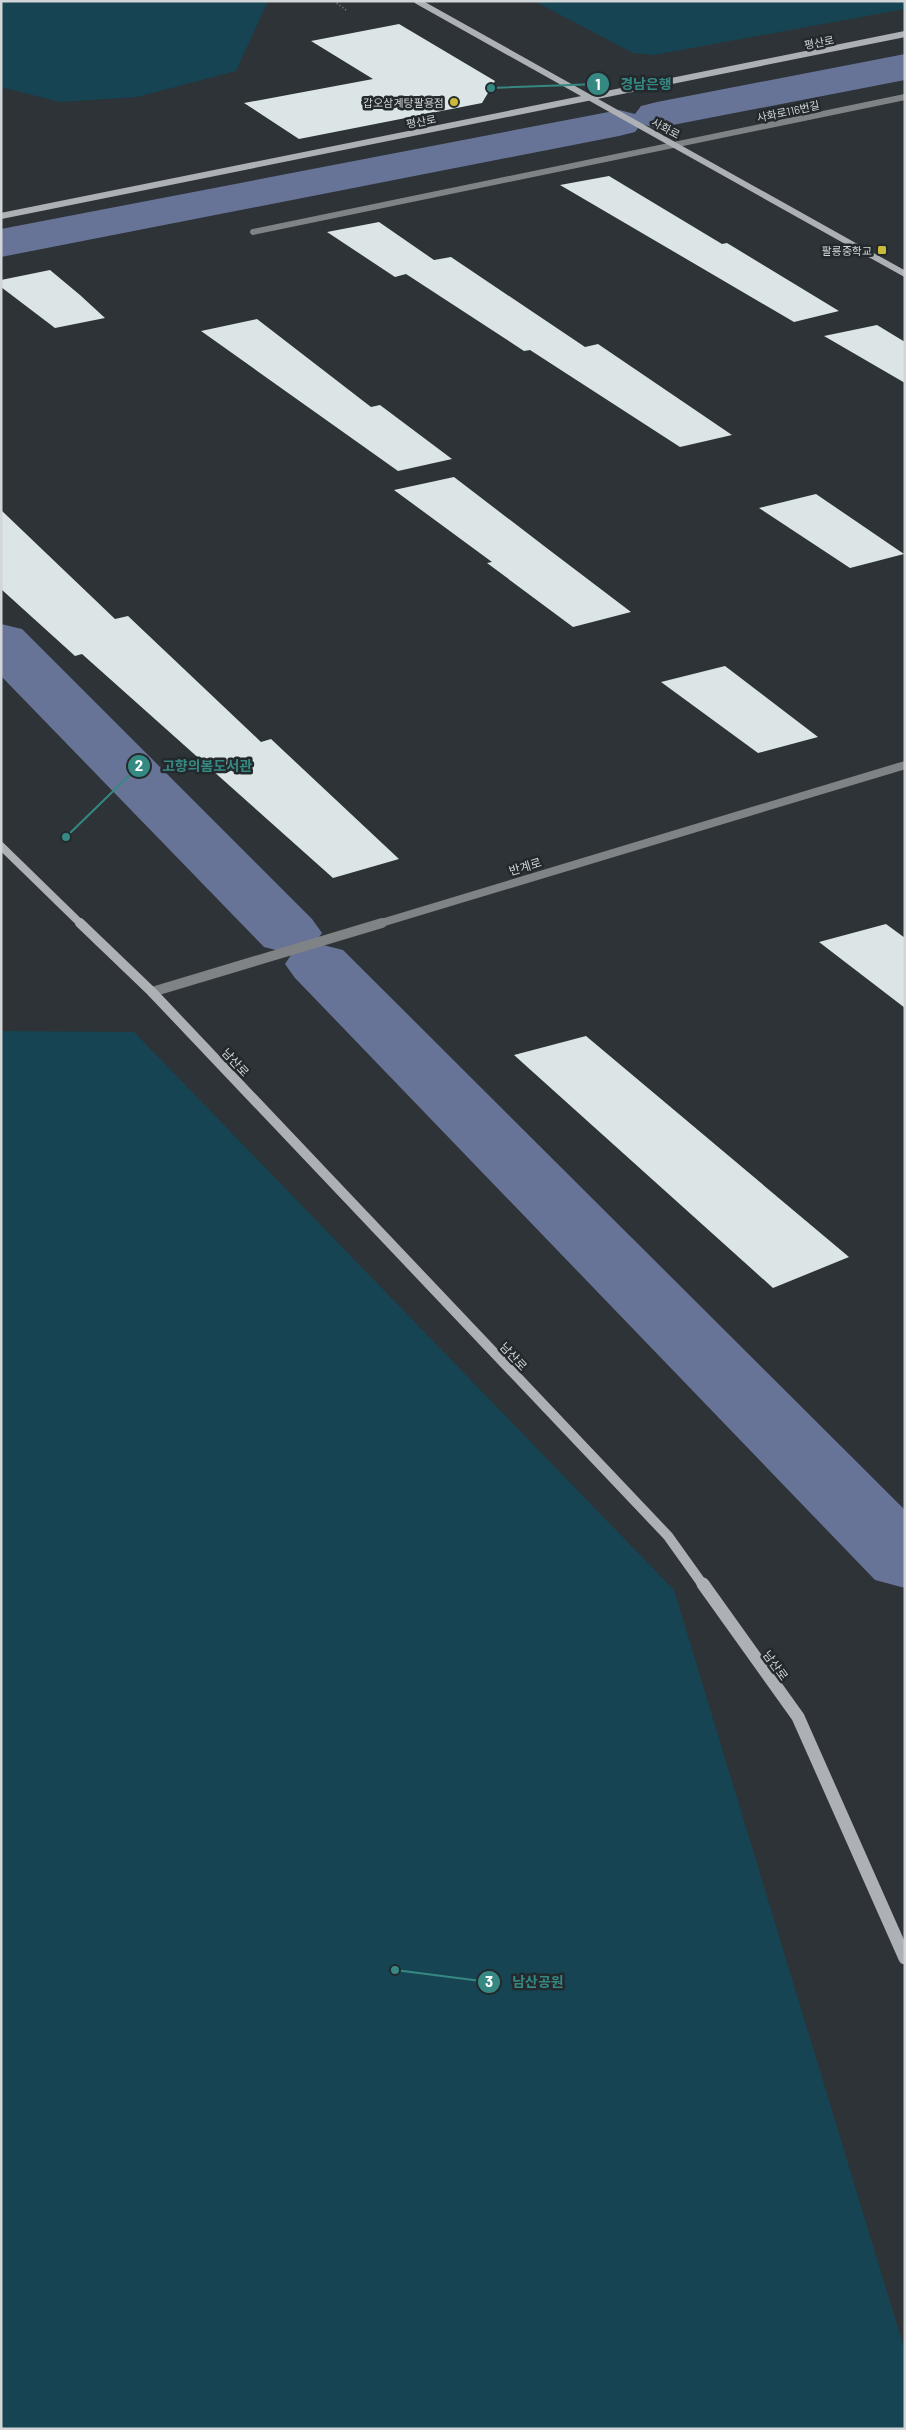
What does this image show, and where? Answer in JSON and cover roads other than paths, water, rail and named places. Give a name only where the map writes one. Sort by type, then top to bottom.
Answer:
[{"type":"main road","name":"사화로","points":[[417,1],[905,274]]},
{"type":"main road","name":"평산로","points":[[1,216],[905,34]]},
{"type":"main road","name":"남산로","points":[[1,846],[152,992],[668,1536],[798,1717],[905,1958]]},
{"type":"street","name":"사화로116번길","points":[[253,232],[905,96]]},
{"type":"street","name":"반계로","points":[[152,992],[905,765]]},
{"type":"waterway","points":[[657,115],[905,67]]},
{"type":"waterway","points":[[1,243],[619,123]]},
{"type":"waterway","points":[[1,642],[288,933]]},
{"type":"waterway","points":[[319,964],[905,1560]]},
{"type":"place","name":"경남은행","points":[[491,88]]},
{"type":"place","name":"갑오삼계탕팔용점","points":[[454,102]]},
{"type":"place","name":"팔룡중학교","points":[[882,250]]},
{"type":"place","name":"고향의봄도서관","points":[[66,837]]},
{"type":"place","name":"남산공원","points":[[395,1970]]}]
